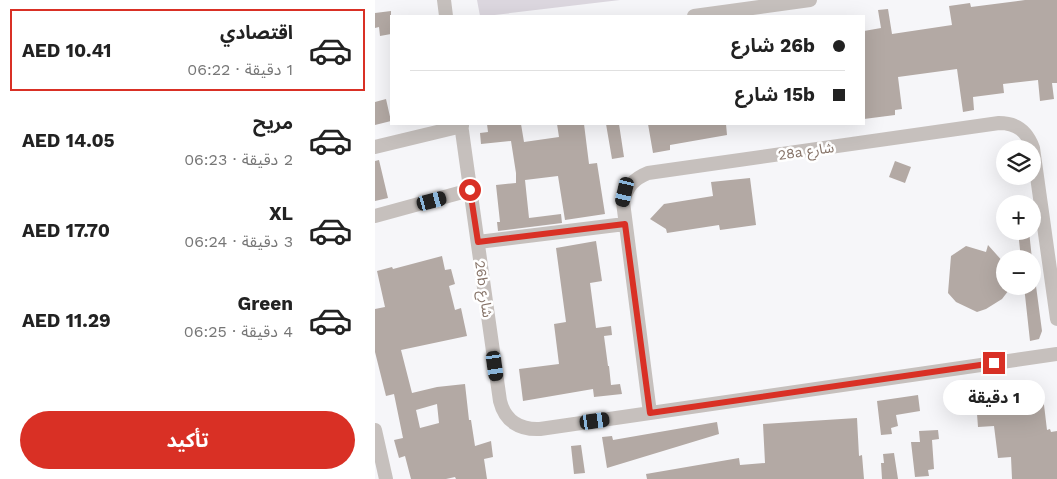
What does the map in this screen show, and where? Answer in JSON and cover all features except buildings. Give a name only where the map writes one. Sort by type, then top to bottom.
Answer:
[{"type":"street","points":[[444,0],[446,15]]},
{"type":"street","points":[[700,15],[805,0]]},
{"type":"street","name":"28a شارع","points":[[650,413],[623,202],[625,192],[631,184],[639,177],[648,173],[1009,123],[1025,132],[1033,148],[1057,319]]},
{"type":"street","points":[[375,148],[461,125]]},
{"type":"street","name":"26b شارع","points":[[461,125],[502,410],[513,424],[522,428],[540,428],[650,413],[1057,354]]},
{"type":"street","points":[[375,216],[470,190]]},
{"type":"street","points":[[478,242],[625,224]]},
{"type":"street","points":[[375,430],[386,479]]},
{"type":"shaded area","points":[[477,0],[620,0],[494,15],[480,15]]},
{"type":"route","points":[[470,190],[478,242],[625,224],[650,413],[994,363]]}]
